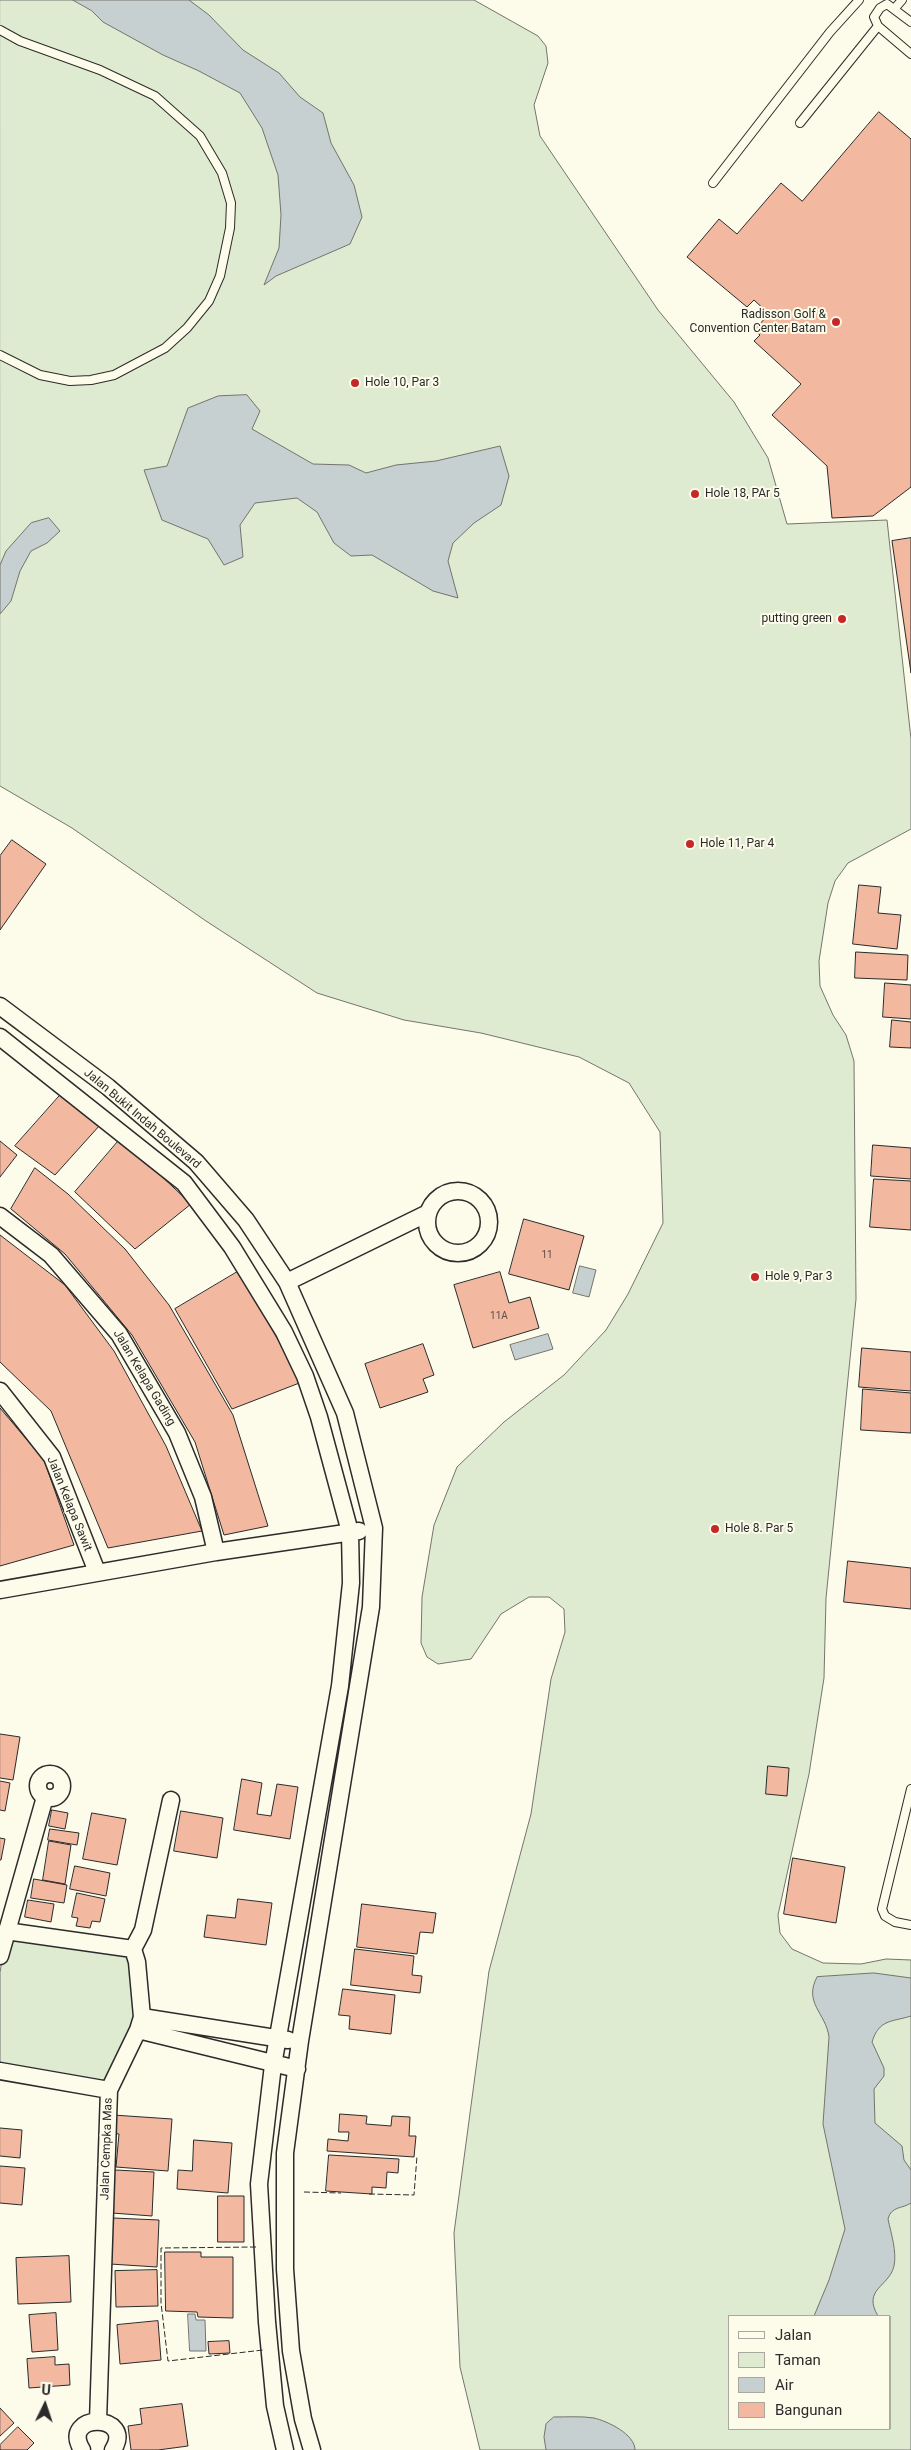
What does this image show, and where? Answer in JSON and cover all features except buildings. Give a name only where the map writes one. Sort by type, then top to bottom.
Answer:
[{"type":"street","name":"Jalan Bukit Indah Boulevard","points":[[0,1006],[108,1087],[196,1162],[246,1220],[287,1282],[345,1413],[374,1528],[371,1607],[300,2041],[284,2153],[285,2269],[292,2350],[303,2419],[312,2450]]},
{"type":"street","points":[[0,1037],[184,1183],[232,1247],[284,1332],[304,1376],[319,1417],[350,1532],[351,1583],[340,1686],[273,2065],[259,2184],[268,2332],[275,2406],[285,2450]]},
{"type":"street","points":[[287,1282],[428,1213]]},
{"type":"street","name":"Jalan Kelapa Gading","points":[[0,1216],[51,1255],[119,1334],[177,1433],[204,1497],[216,1552]]},
{"type":"street","name":"Jalan Kelapa Sawit","points":[[0,1391],[52,1457],[97,1572]]},
{"type":"street","points":[[0,1590],[216,1552],[374,1528]]},
{"type":"street","points":[[0,1956],[45,1797]]},
{"type":"street","points":[[140,2023],[137,1962],[133,1949],[143,1930],[171,1800]]},
{"type":"street","points":[[6,1931],[133,1949]]},
{"type":"street","points":[[140,2023],[300,2041]]},
{"type":"street","points":[[140,2023],[273,2065],[297,2069]]},
{"type":"street","name":"Jalan Cempka Mas","points":[[98,2421],[109,2090],[140,2023]]},
{"type":"street","points":[[0,2071],[109,2090]]},
{"type":"street","points":[[82,2450],[78,2441],[82,2429],[86,2424],[98,2421],[105,2422],[114,2430],[117,2441],[113,2450]]},
{"type":"lane","points":[[713,183],[830,32],[859,0]]},
{"type":"lane","points":[[895,8],[902,0]]},
{"type":"lane","points":[[911,22],[895,8],[887,4],[880,8],[874,17],[878,26],[911,54]]},
{"type":"lane","points":[[800,123],[878,26]]},
{"type":"lane","points":[[0,30],[20,41],[100,70],[155,96],[200,136],[222,173],[231,203],[230,228],[220,276],[209,301],[187,328],[165,348],[114,375],[91,380],[70,381],[40,375],[0,355]]},
{"type":"lane","points":[[911,1789],[882,1909],[885,1916],[895,1922],[911,1925]]},
{"type":"green space","points":[[0,0],[474,0],[538,36],[546,46],[548,63],[534,105],[540,136],[658,310],[734,402],[768,458],[787,524],[887,520],[911,739],[911,829],[848,863],[835,881],[828,903],[819,961],[820,986],[833,1015],[846,1035],[854,1061],[856,1299],[826,1598],[824,1678],[809,1774],[778,1915],[780,1933],[792,1949],[823,1963],[861,1964],[886,1959],[911,1960],[911,2450],[480,2450],[460,2367],[454,2233],[489,1971],[531,1814],[551,1679],[565,1632],[564,1609],[549,1597],[529,1597],[501,1614],[471,1659],[438,1664],[427,1657],[421,1643],[422,1597],[434,1525],[457,1467],[504,1422],[564,1375],[606,1330],[628,1294],[663,1223],[660,1132],[629,1083],[579,1057],[481,1033],[404,1020],[317,993],[206,921],[72,828],[0,786]]},
{"type":"green space","points":[[7,1931],[144,1959],[137,2016],[107,2085],[0,2068],[0,1973]]},
{"type":"water","points":[[73,0],[189,0],[209,15],[243,50],[279,73],[300,97],[323,113],[331,143],[354,185],[362,217],[350,244],[276,276],[264,285],[279,248],[281,215],[278,175],[262,128],[240,93],[199,71],[163,55],[103,22],[92,11]]},
{"type":"water","points":[[247,395],[260,411],[252,429],[313,464],[349,465],[366,473],[396,465],[436,461],[500,446],[509,476],[501,505],[474,523],[453,543],[448,561],[458,598],[433,591],[372,555],[351,556],[334,543],[317,512],[297,498],[255,503],[240,525],[243,557],[224,565],[208,539],[162,520],[144,470],[167,466],[188,408],[218,396]]},
{"type":"water","points":[[49,518],[60,531],[47,543],[31,551],[20,571],[11,601],[0,614],[0,565],[6,551],[31,523]]},
{"type":"water","points":[[580,1266],[596,1270],[589,1297],[573,1293]]},
{"type":"water","points":[[548,1334],[553,1349],[515,1360],[510,1345]]},
{"type":"water","points":[[874,1973],[911,1978],[911,2016],[882,2025],[872,2042],[884,2068],[884,2076],[874,2089],[875,2123],[902,2146],[904,2160],[911,2170],[911,2203],[894,2210],[888,2219],[895,2261],[891,2273],[878,2289],[873,2300],[878,2315],[814,2315],[829,2280],[845,2229],[823,2124],[829,2037],[824,2021],[814,2001],[813,1986],[817,1977]]},
{"type":"water","points":[[188,2314],[195,2314],[196,2320],[205,2320],[206,2351],[190,2351]]},
{"type":"water","points":[[554,2417],[589,2417],[606,2422],[625,2434],[634,2444],[635,2450],[546,2450],[544,2437],[546,2424]]},
{"type":"fence","points":[[369,2194],[414,2195],[417,2156]]},
{"type":"fence","points":[[304,2192],[341,2193]]},
{"type":"fence","points":[[256,2247],[161,2248],[161,2303],[168,2361],[263,2350]]},
{"type":"place","name":"Radisson Golf & Convention Center Batam","points":[[836,322]]},
{"type":"place","name":"Hole 10, Par 3","points":[[355,383]]},
{"type":"place","name":"Hole 18, PAr 5","points":[[695,494]]},
{"type":"place","name":"putting green","points":[[842,619]]},
{"type":"place","name":"Hole 11, Par 4","points":[[690,844]]},
{"type":"place","name":"Hole 9, Par 3","points":[[755,1277]]},
{"type":"place","name":"Hole 8. Par 5","points":[[715,1529]]}]
